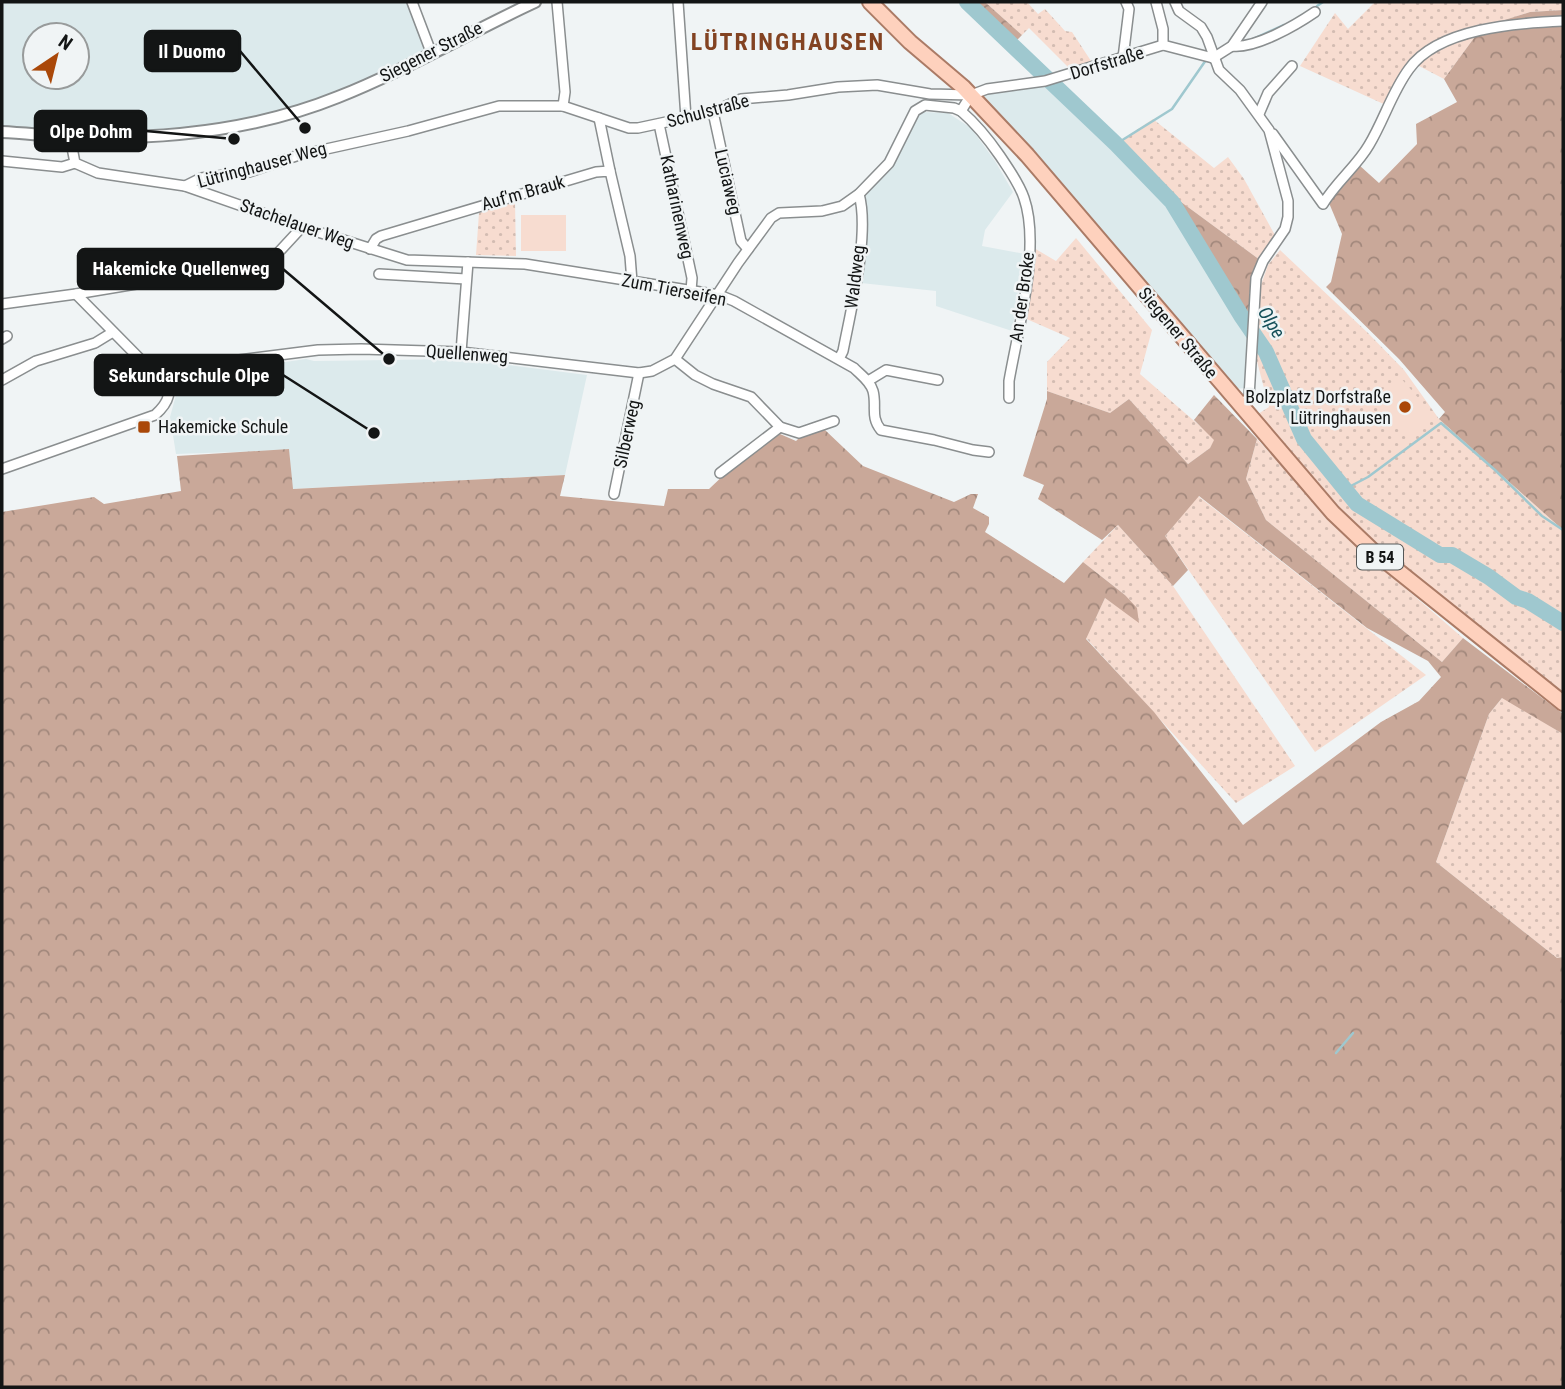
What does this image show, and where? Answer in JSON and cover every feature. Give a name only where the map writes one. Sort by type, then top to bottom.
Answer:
[{"type":"main road","name":"Siegener Straße","points":[[870,2],[971,95],[1027,155],[1301,478],[1357,537],[1563,703]]},
{"type":"street","points":[[412,2],[431,52]]},
{"type":"street","name":"Siegener Straße","points":[[2,132],[70,137],[139,137],[232,127],[278,117],[336,99],[366,86],[535,2]]},
{"type":"street","points":[[557,2],[564,106]]},
{"type":"street","points":[[678,2],[686,118]]},
{"type":"street","points":[[1123,58],[1129,9],[1126,2]]},
{"type":"street","points":[[1156,2],[1163,29],[1163,45]]},
{"type":"street","points":[[1175,2],[1179,11],[1201,27],[1219,70],[1259,114],[1324,204],[1368,147],[1410,66],[1440,42],[1530,22],[1563,21]]},
{"type":"street","points":[[1213,58],[1232,46],[1262,2]]},
{"type":"street","points":[[1232,46],[1244,45],[1281,32],[1315,12]]},
{"type":"street","name":"Dorfstraße","points":[[971,95],[987,89],[1049,80],[1163,45],[1213,58]]},
{"type":"street","points":[[1259,114],[1268,93],[1292,66]]},
{"type":"street","name":"Schulstraße","points":[[408,131],[499,106],[564,106],[629,128],[713,112],[741,100],[838,87],[877,85],[930,94],[971,95]]},
{"type":"street","points":[[834,421],[804,432],[780,428],[751,397],[695,375],[676,359],[771,218],[779,213],[822,211],[842,206],[859,194],[889,163],[915,111],[925,106],[954,107],[961,111],[971,95]]},
{"type":"street","name":"An der Broke","points":[[961,111],[995,148],[1007,167],[1024,198],[1028,219],[1030,248],[1009,381],[1009,398]]},
{"type":"street","name":"Luciaweg","points":[[713,112],[741,241],[748,249]]},
{"type":"street","points":[[599,118],[630,256],[632,282]]},
{"type":"street","name":"Katharinenweg","points":[[659,124],[692,278],[691,291]]},
{"type":"street","points":[[1241,407],[1249,397],[1254,288],[1258,269],[1286,229],[1288,217],[1287,201],[1269,130]]},
{"type":"street","name":"Lütringhauser Weg","points":[[2,161],[62,167],[75,163],[98,173],[184,186],[201,178],[252,171],[320,149],[408,131]]},
{"type":"street","points":[[70,137],[75,163]]},
{"type":"street","name":"Auf'm Brauk","points":[[437,219],[596,172],[610,171]]},
{"type":"street","name":"Stachelauer Weg","points":[[184,186],[407,260]]},
{"type":"street","name":"Waldweg","points":[[839,359],[844,351],[856,283],[862,208],[859,194]]},
{"type":"street","name":"Stachelauer Weg","points":[[370,249],[381,236],[437,219]]},
{"type":"street","points":[[2,304],[76,295],[250,265],[276,254],[302,227]]},
{"type":"street","name":"Zum Tierseifen","points":[[407,260],[525,264],[719,296],[734,301],[839,359],[868,381]]},
{"type":"street","points":[[461,352],[468,262]]},
{"type":"street","points":[[379,274],[466,279]]},
{"type":"street","points":[[2,469],[155,415],[165,407],[170,393],[168,370],[156,369],[144,363],[76,295]]},
{"type":"street","points":[[2,380],[36,361],[96,343],[113,331]]},
{"type":"street","name":"Quellenweg","points":[[168,370],[318,350],[461,352],[639,373],[652,372],[676,359]]},
{"type":"street","points":[[938,380],[886,370],[868,381],[873,391],[875,424],[881,430],[989,452]]},
{"type":"street","name":"Silberweg","points":[[614,494],[639,373]]},
{"type":"street","points":[[720,473],[780,428]]},
{"type":"shaded area","points":[[2,2],[417,2],[413,4],[431,52],[336,99],[180,134],[2,132]]},
{"type":"shaded area","points":[[985,2],[1027,2],[1038,14],[1045,9],[1065,31],[1072,32],[1091,61],[1070,69],[1029,28],[1022,35]]},
{"type":"shaded area","points":[[1375,2],[1563,2],[1563,10],[1530,12],[1482,27],[1444,79],[1419,66],[1411,66],[1388,106],[1300,66],[1335,13],[1348,29]]},
{"type":"shaded area","points":[[1048,85],[1113,147],[1164,204],[1247,331],[1247,388],[1233,389],[982,99],[986,93]]},
{"type":"shaded area","points":[[923,112],[948,113],[971,128],[1013,192],[985,230],[982,246],[1025,254],[1012,331],[936,306],[936,291],[861,283],[866,196],[870,187],[895,163],[916,118]]},
{"type":"shaded area","points":[[1153,119],[1214,168],[1228,157],[1244,179],[1276,237],[1260,260],[1177,199],[1117,143]]},
{"type":"shaded area","points":[[515,202],[516,256],[476,255],[479,213]]},
{"type":"shaded area","points":[[521,215],[566,215],[566,251],[521,251]]},
{"type":"shaded area","points":[[1076,238],[1152,330],[1140,374],[1215,439],[1210,448],[1188,464],[1129,399],[1110,413],[1047,391],[1047,362],[1070,338],[1022,317],[1034,248],[1056,261]]},
{"type":"shaded area","points":[[1280,250],[1404,370],[1439,419],[1563,530],[1563,695],[1436,594],[1374,540],[1308,475],[1258,414],[1269,407],[1255,354],[1257,296],[1268,265]]},
{"type":"shaded area","points":[[306,359],[462,359],[587,375],[565,475],[292,489],[289,450],[176,454],[170,417],[181,377]]},
{"type":"shaded area","name":"Bolzplatz Dorfstraße Lütringhausen","points":[[1399,376],[1435,417],[1412,438],[1375,396]]},
{"type":"shaded area","points":[[1257,439],[1348,539],[1463,638],[1442,662],[1266,520],[1246,479]]},
{"type":"shaded area","points":[[1198,496],[1426,675],[1315,752],[1165,536]]},
{"type":"shaded area","points":[[1118,525],[1173,586],[1295,766],[1236,803],[1086,638],[1105,598],[1139,621],[1125,595],[1083,562]]},
{"type":"shaded area","points":[[1503,697],[1563,734],[1563,957],[1557,958],[1436,862],[1489,714]]},
{"type":"green space","points":[[971,2],[985,2],[1022,35],[1014,43]]},
{"type":"green space","points":[[1563,10],[1563,530],[1439,419],[1445,412],[1399,359],[1326,287],[1331,282],[1342,234],[1329,203],[1359,165],[1379,183],[1417,144],[1416,124],[1457,102],[1444,79],[1482,27],[1530,12]]},
{"type":"green space","points":[[1136,161],[1177,199],[1260,260],[1249,295],[1249,322],[1174,202]]},
{"type":"green space","points":[[1047,391],[1110,413],[1129,399],[1188,464],[1210,448],[1214,440],[1194,420],[1214,395],[1257,439],[1246,479],[1266,520],[1442,662],[1463,638],[1563,714],[1563,734],[1502,698],[1489,714],[1436,862],[1557,958],[1563,957],[1563,1387],[2,1387],[2,512],[94,497],[104,504],[181,491],[177,456],[289,449],[293,489],[565,475],[560,496],[664,506],[668,489],[709,489],[727,472],[780,434],[796,441],[801,436],[825,430],[863,466],[954,502],[971,494],[978,494],[973,508],[989,517],[985,532],[1064,583],[1083,562],[1125,595],[1137,608],[1139,623],[1105,598],[1086,639],[1154,712],[1243,825],[1381,722],[1419,701],[1441,677],[1428,661],[1367,628],[1199,496],[1165,536],[1188,570],[1173,586],[1118,525],[1102,540],[1038,499],[1044,485],[1023,476],[1047,399]]},
{"type":"waterway","name":"Olpe","points":[[967,2],[1116,144],[1172,202],[1266,352],[1304,439],[1357,504],[1440,555],[1452,555],[1516,597],[1528,601],[1563,623]]},
{"type":"waterway","points":[[1317,6],[1323,2]]},
{"type":"waterway","points":[[1249,41],[1284,25]]},
{"type":"waterway","points":[[1116,144],[1172,109],[1206,60]]},
{"type":"waterway","points":[[1345,489],[1368,477],[1441,423],[1542,516],[1563,530]]},
{"type":"waterway","points":[[1336,1053],[1353,1033]]},
{"type":"place","name":"Il Duomo","points":[[305,128]]},
{"type":"place","name":"Olpe Dohm","points":[[234,139]]},
{"type":"place","name":"Hakemicke Quellenweg","points":[[389,359]]},
{"type":"place","name":"Bolzplatz Dorfstraße Lütringhausen","points":[[1405,407]]},
{"type":"place","name":"Hakemicke Schule","points":[[144,427]]},
{"type":"place","name":"Sekundarschule Olpe","points":[[374,433]]},
{"type":"district","name":"LÜTRINGHAUSEN","points":[[788,42]]}]
